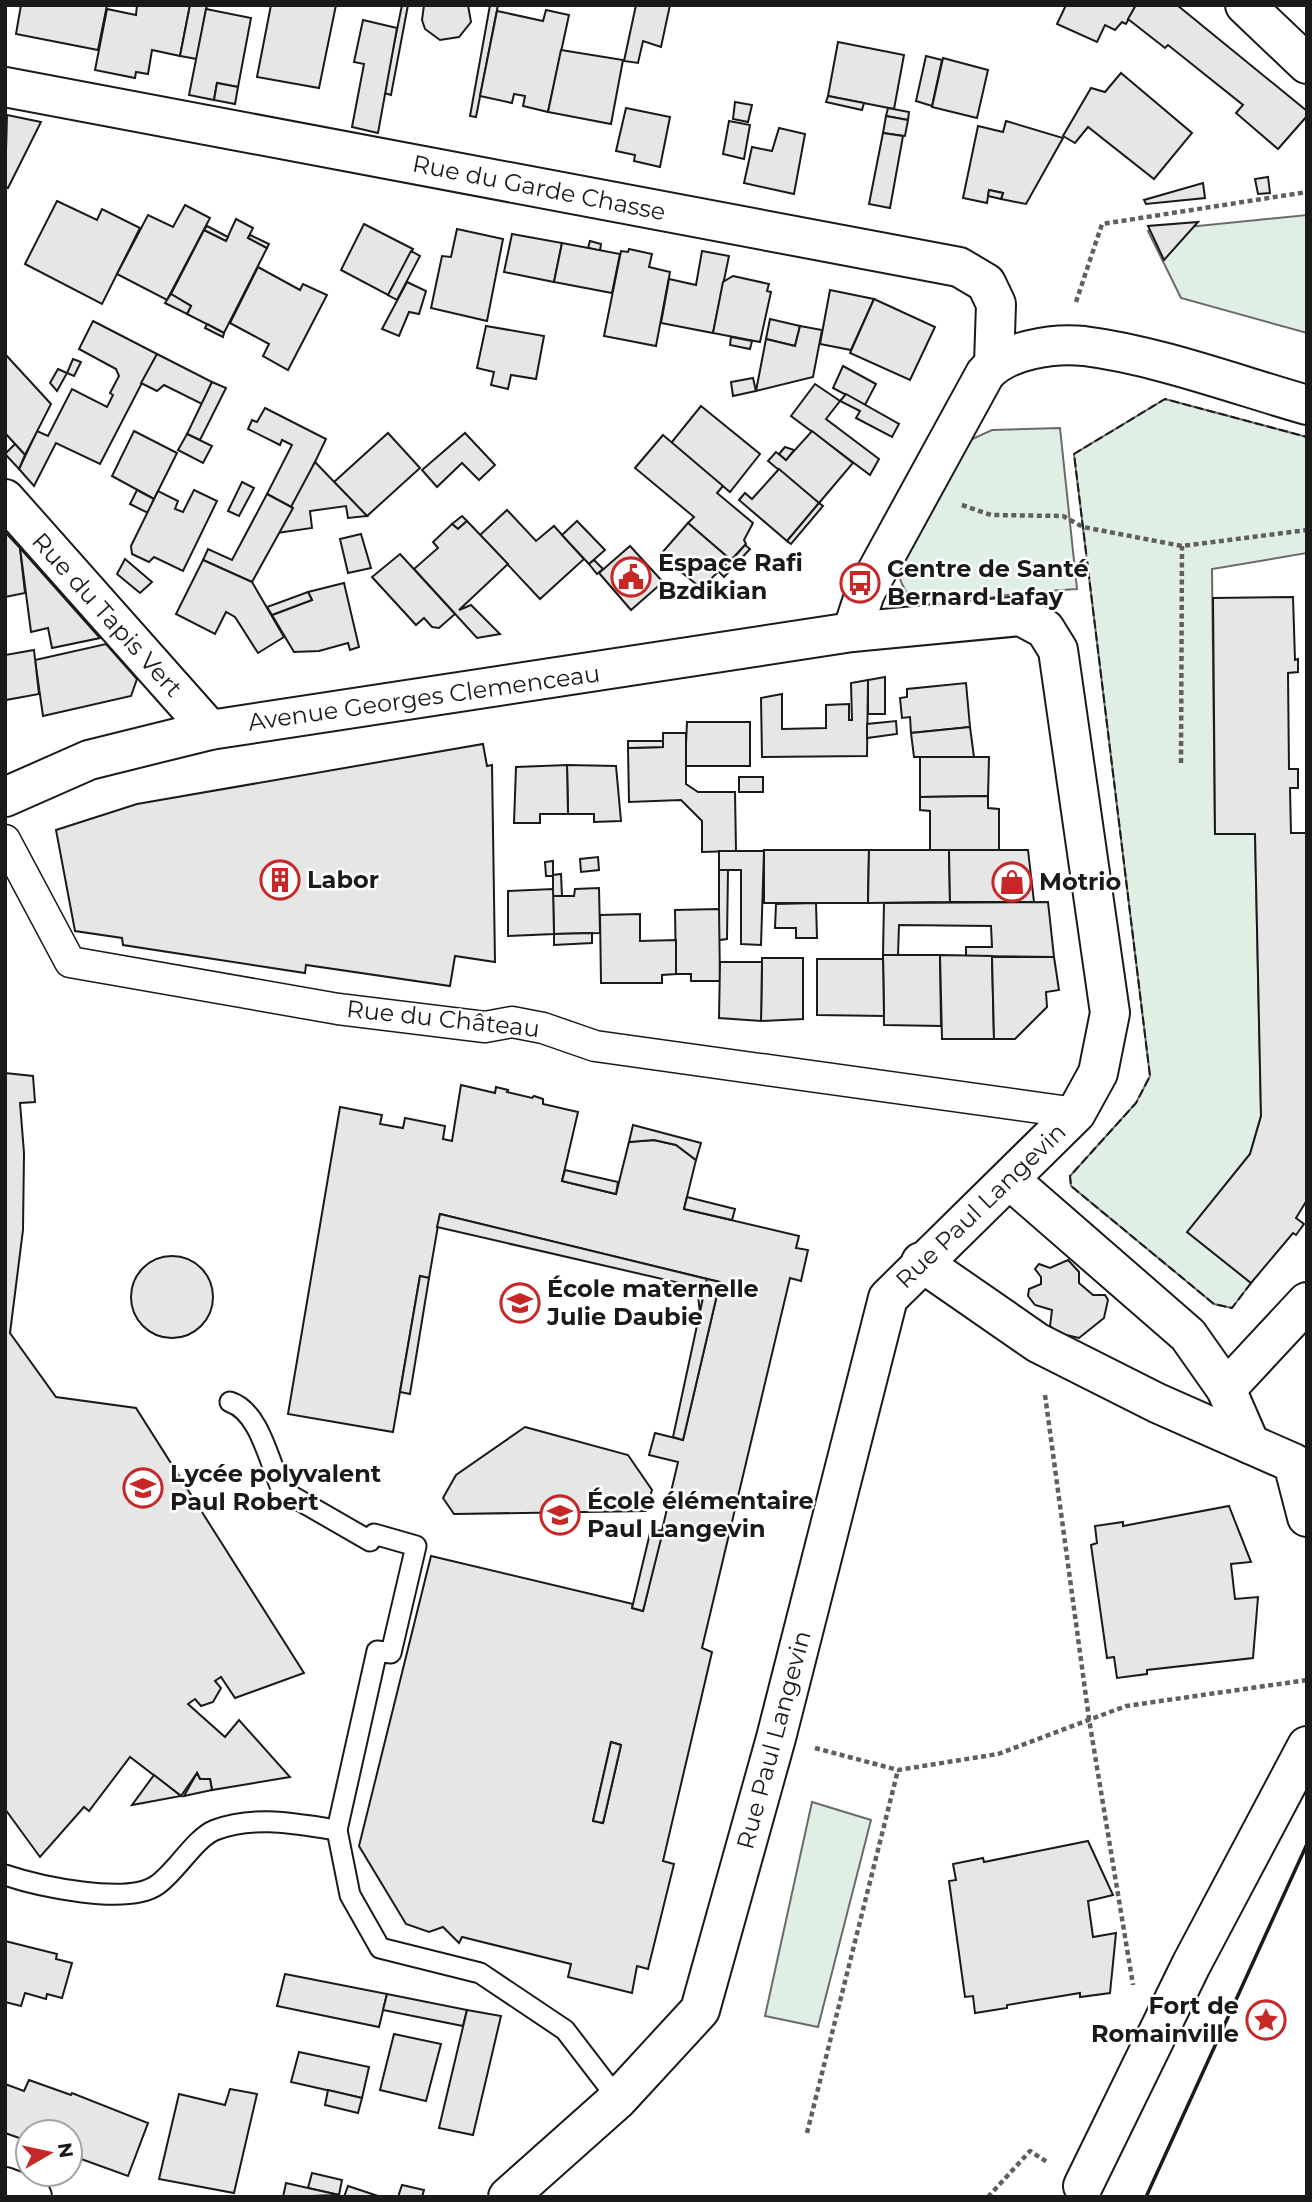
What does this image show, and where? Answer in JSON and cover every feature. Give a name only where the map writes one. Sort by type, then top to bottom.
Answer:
[{"type":"street","points":[[1245,5],[1307,64]]},
{"type":"street","name":"Rue du Garde Chasse","points":[[5,87],[959,267],[986,283],[996,304],[993,364]]},
{"type":"street","points":[[852,632],[865,593],[985,374],[993,364],[1007,357],[1062,346],[1083,346],[1130,355],[1307,405]]},
{"type":"street","name":"Rue du Tapis Vert","points":[[5,499],[210,730]]},
{"type":"street","name":"Avenue Georges Clemenceau","points":[[5,797],[89,760],[210,730],[852,632],[1021,616],[1045,629]]},
{"type":"street","name":"Rue Paul Langevin","points":[[508,2197],[618,2099],[700,2010],[776,1738],[888,1298],[921,1262],[1010,1181],[1076,1114],[1098,1073],[1110,1013],[1058,650],[1045,629]]},
{"type":"street","name":"Rue du Château","points":[[5,840],[70,962],[351,1010],[485,1027],[512,1022],[543,1028],[595,1046],[1076,1114]]},
{"type":"street","points":[[1010,1181],[1188,1335],[1226,1389],[1250,1444]]},
{"type":"street","points":[[921,1262],[1038,1343],[1157,1403],[1293,1463],[1307,1517]]},
{"type":"street","points":[[1226,1389],[1307,1302]]},
{"type":"street","points":[[1083,2186],[1191,1965],[1307,1746]]},
{"type":"street","points":[[5,2187],[32,2197]]},
{"type":"lane","points":[[230,1402],[242,1406],[251,1417],[281,1488],[290,1495],[370,1541],[374,1534],[416,1546],[390,1653],[377,1651],[337,1830],[350,1895],[380,1948],[480,1973],[565,2030],[618,2099]]},
{"type":"lane","points":[[5,1875],[36,1886],[117,1895],[155,1887],[212,1831],[240,1823],[276,1821],[337,1830]]},
{"type":"path","points":[[1062,346],[1102,224],[1307,192]]},
{"type":"path","points":[[926,482],[960,504],[991,515],[1063,516],[1083,527],[1182,545],[1307,530]]},
{"type":"path","points":[[1181,763],[1182,545]]},
{"type":"path","points":[[1038,1343],[1089,1719],[1134,1990]]},
{"type":"path","points":[[776,1738],[898,1770],[998,1754],[1126,1706],[1307,1680]]},
{"type":"path","points":[[807,2133],[898,1770]]},
{"type":"path","points":[[988,2197],[1030,2151],[1083,2186]]},
{"type":"green space","points":[[1307,215],[1307,333],[1181,298],[1148,231]]},
{"type":"green space","points":[[1165,399],[1307,437],[1307,553],[1212,569],[1215,834],[1255,834],[1261,1116],[1250,1154],[1188,1232],[1251,1283],[1232,1308],[1214,1304],[1071,1186],[1070,1176],[1136,1103],[1150,1076],[1074,454]]},
{"type":"green space","points":[[1060,428],[1077,589],[993,597],[938,608],[915,602],[904,588],[896,565],[970,440],[992,430]]},
{"type":"green space","points":[[812,1802],[871,1820],[818,2027],[765,2016]]},
{"type":"building","points":[[21,5],[107,5],[98,50],[16,34]]},
{"type":"building","points":[[137,5],[190,5],[180,56],[152,50],[148,74],[136,72],[135,78],[95,70],[107,9],[136,15]]},
{"type":"building","points":[[190,5],[207,5],[197,59],[180,56]]},
{"type":"building","points":[[271,5],[336,5],[319,88],[257,77]]},
{"type":"building","points":[[402,5],[408,5],[391,95],[384,93]]},
{"type":"building","points":[[424,5],[468,5],[471,22],[459,37],[440,40],[425,29],[422,20]]},
{"type":"building","points":[[490,5],[498,5],[476,117],[470,116]]},
{"type":"building","points":[[636,5],[670,5],[661,47],[643,41],[638,63],[624,61]]},
{"type":"building","points":[[1066,5],[1136,5],[1126,24],[1122,22],[1115,30],[1105,25],[1097,42],[1057,24]]},
{"type":"building","points":[[1136,5],[1177,5],[1307,111],[1307,116],[1278,149],[1236,113],[1243,105],[1168,45],[1165,48],[1128,19]]},
{"type":"building","points":[[206,9],[251,18],[238,87],[217,83],[214,100],[189,95]]},
{"type":"building","points":[[546,10],[569,15],[548,112],[523,106],[525,96],[514,94],[512,103],[480,96],[497,11],[543,21]]},
{"type":"building","points":[[363,20],[397,28],[378,133],[352,127],[364,64],[354,62]]},
{"type":"building","points":[[838,42],[904,55],[894,109],[828,96]]},
{"type":"building","points":[[561,50],[623,60],[611,124],[548,112]]},
{"type":"building","points":[[926,56],[942,60],[932,106],[916,101]]},
{"type":"building","points":[[943,58],[988,70],[977,118],[932,107]]},
{"type":"building","points":[[1121,73],[1192,133],[1154,179],[1088,127],[1075,143],[1063,136],[1091,88],[1105,92]]},
{"type":"building","points":[[217,83],[238,87],[235,104],[214,100]]},
{"type":"building","points":[[828,96],[864,103],[862,110],[826,102]]},
{"type":"building","points":[[735,102],[752,105],[748,122],[733,119]]},
{"type":"building","points":[[626,108],[670,117],[660,167],[634,161],[635,155],[616,151]]},
{"type":"building","points":[[888,108],[909,112],[908,120],[886,116]]},
{"type":"building","points":[[7,115],[41,122],[8,188],[5,186]]},
{"type":"building","points":[[886,116],[908,120],[905,136],[883,133]]},
{"type":"building","points":[[729,121],[750,125],[744,159],[723,154]]},
{"type":"building","points":[[1006,121],[1063,138],[1026,204],[1001,199],[1003,193],[989,190],[987,203],[963,198],[978,126],[1003,132]]},
{"type":"building","points":[[779,128],[805,134],[794,194],[744,183],[752,147],[772,151]]},
{"type":"building","points":[[883,133],[903,136],[890,208],[869,204]]},
{"type":"building","points":[[1268,177],[1270,193],[1258,194],[1255,179]]},
{"type":"building","points":[[1203,183],[1205,198],[1146,204],[1144,200]]},
{"type":"building","points":[[989,190],[1003,193],[1001,199],[988,196]]},
{"type":"building","points":[[57,201],[97,220],[102,209],[140,228],[102,304],[25,264]]},
{"type":"building","points":[[185,205],[210,218],[167,300],[117,274],[148,215],[173,227]]},
{"type":"building","points":[[236,219],[253,228],[248,238],[267,248],[224,333],[187,314],[191,306],[171,294],[204,230],[226,241]]},
{"type":"building","points":[[1198,222],[1164,260],[1148,226]]},
{"type":"building","points":[[364,224],[413,249],[388,295],[341,270]]},
{"type":"building","points":[[207,226],[228,237],[226,241],[204,230]]},
{"type":"building","points":[[457,229],[503,239],[487,321],[431,308],[442,256],[451,257]]},
{"type":"building","points":[[512,234],[562,243],[554,282],[504,272]]},
{"type":"building","points":[[250,235],[269,244],[267,248],[248,238]]},
{"type":"building","points":[[590,241],[601,244],[600,251],[588,248]]},
{"type":"building","points":[[562,243],[620,254],[612,293],[554,282]]},
{"type":"building","points":[[629,249],[652,254],[649,267],[670,272],[656,346],[604,336],[621,251],[628,252]]},
{"type":"building","points":[[411,251],[420,256],[397,300],[388,295]]},
{"type":"building","points":[[702,251],[729,256],[713,333],[661,323],[669,279],[696,285]]},
{"type":"building","points":[[258,267],[300,290],[303,284],[327,295],[288,370],[263,356],[269,344],[230,323]]},
{"type":"building","points":[[733,276],[769,284],[767,291],[771,292],[760,342],[713,333],[723,282]]},
{"type":"building","points":[[407,282],[426,291],[419,314],[409,312],[399,336],[382,329]]},
{"type":"building","points":[[830,290],[874,299],[851,350],[820,344]]},
{"type":"building","points":[[171,294],[191,306],[187,314],[165,303]]},
{"type":"building","points":[[874,299],[935,327],[910,380],[850,353]]},
{"type":"building","points":[[770,319],[800,326],[795,346],[766,339]]},
{"type":"building","points":[[93,321],[157,354],[100,464],[56,443],[34,486],[19,469],[37,431],[48,436],[72,389],[107,407],[113,395],[110,393],[119,376],[116,369],[79,349]]},
{"type":"building","points":[[207,324],[224,333],[223,337],[205,328]]},
{"type":"building","points":[[486,326],[544,336],[536,379],[511,375],[508,389],[491,385],[494,372],[477,368]]},
{"type":"building","points":[[800,326],[822,330],[813,377],[756,391],[766,339],[795,346]]},
{"type":"building","points":[[731,337],[752,341],[750,349],[730,345]]},
{"type":"building","points":[[5,354],[51,404],[25,455],[5,433]]},
{"type":"building","points":[[157,354],[212,382],[202,404],[164,385],[157,391],[141,383]]},
{"type":"building","points":[[73,359],[81,362],[74,376],[67,373]]},
{"type":"building","points":[[843,366],[876,384],[865,405],[833,388]]},
{"type":"building","points":[[58,369],[67,373],[57,391],[50,383]]},
{"type":"building","points":[[753,378],[756,391],[733,396],[731,382]]},
{"type":"building","points":[[212,382],[226,388],[200,440],[187,434]]},
{"type":"building","points":[[815,384],[840,401],[826,419],[879,459],[870,475],[791,416]]},
{"type":"building","points":[[846,394],[899,424],[892,437],[856,418],[860,411],[840,401]]},
{"type":"building","points":[[701,406],[760,454],[730,492],[671,443]]},
{"type":"building","points":[[265,408],[326,439],[293,508],[267,494],[292,445],[282,440],[280,445],[248,429],[252,420],[257,422]]},
{"type":"building","points":[[134,431],[177,453],[154,499],[112,476]]},
{"type":"building","points":[[812,431],[853,463],[819,503],[768,461],[776,452],[786,460]]},
{"type":"building","points":[[388,433],[420,468],[367,516],[334,482]]},
{"type":"building","points":[[465,433],[495,465],[479,480],[462,463],[437,487],[422,470]]},
{"type":"building","points":[[187,434],[212,446],[203,463],[178,450]]},
{"type":"building","points":[[663,435],[723,486],[717,493],[753,523],[744,540],[746,544],[731,560],[688,523],[694,517],[635,468]]},
{"type":"building","points":[[15,444],[25,455],[19,469],[5,454]]},
{"type":"building","points":[[785,447],[794,450],[786,460],[779,454]]},
{"type":"building","points":[[315,462],[367,516],[348,518],[346,506],[310,511],[312,528],[277,533]]},
{"type":"building","points":[[779,469],[819,503],[787,541],[739,500],[745,493],[752,499]]},
{"type":"building","points":[[242,482],[254,488],[239,516],[228,511]]},
{"type":"building","points":[[137,490],[154,499],[148,513],[130,504]]},
{"type":"building","points":[[194,490],[217,501],[183,571],[154,557],[149,562],[132,554],[131,546],[158,491],[178,501],[175,509],[183,512]]},
{"type":"building","points":[[267,494],[293,508],[252,582],[203,560],[208,549],[232,560]]},
{"type":"building","points":[[819,503],[823,506],[791,544],[787,541]]},
{"type":"building","points":[[507,510],[536,541],[554,526],[584,559],[540,599],[480,535]]},
{"type":"building","points":[[462,516],[467,521],[458,529],[452,524]]},
{"type":"building","points":[[467,521],[508,564],[459,610],[471,605],[500,634],[477,638],[414,569],[438,548],[433,542],[452,524],[458,529]]},
{"type":"building","points":[[577,521],[605,550],[589,564],[562,535]]},
{"type":"building","points":[[688,523],[731,560],[701,588],[660,555]]},
{"type":"building","points":[[5,532],[20,548],[25,593],[5,597]]},
{"type":"building","points":[[361,534],[371,568],[348,573],[340,539]]},
{"type":"building","points":[[745,545],[750,549],[724,577],[720,573]]},
{"type":"building","name":"Espace Rafi Bzdikian","points":[[630,546],[663,582],[631,610],[599,573]]},
{"type":"building","points":[[20,548],[100,638],[52,648],[48,628],[31,632]]},
{"type":"building","points":[[400,554],[455,614],[439,628],[432,627],[424,618],[416,625],[372,577]]},
{"type":"building","points":[[125,559],[152,582],[140,593],[117,574]]},
{"type":"building","points":[[203,560],[252,582],[284,637],[258,653],[235,617],[226,612],[215,634],[176,614]]},
{"type":"building","points":[[594,560],[603,569],[597,574],[589,564]]},
{"type":"building","points":[[344,583],[359,647],[350,650],[348,643],[319,651],[294,652],[272,615],[312,600],[308,592]]},
{"type":"building","points":[[308,592],[312,600],[272,615],[267,607]]},
{"type":"building","points":[[1293,597],[1295,660],[1298,659],[1298,672],[1288,673],[1289,769],[1298,769],[1298,788],[1290,788],[1291,833],[1307,833],[1307,1200],[1296,1218],[1304,1224],[1296,1235],[1293,1233],[1251,1283],[1187,1232],[1250,1154],[1261,1116],[1255,834],[1215,834],[1213,598]]},
{"type":"building","points":[[106,644],[137,679],[131,696],[43,716],[35,660]]},
{"type":"building","points":[[34,650],[39,694],[6,700],[5,655]]},
{"type":"building","points":[[885,677],[885,714],[868,714],[868,680]]},
{"type":"building","points":[[868,680],[867,756],[762,757],[761,698],[782,694],[782,729],[826,728],[826,705],[849,704],[849,720],[852,720],[851,683]]},
{"type":"building","points":[[966,683],[970,727],[911,733],[910,717],[902,718],[900,698],[907,697],[907,689]]},
{"type":"building","points":[[896,721],[897,734],[867,738],[867,724]]},
{"type":"building","points":[[687,722],[750,722],[750,766],[685,766]]},
{"type":"building","points":[[970,727],[974,757],[914,757],[911,733]]},
{"type":"building","points":[[663,733],[686,733],[686,784],[698,792],[735,792],[736,851],[702,852],[702,821],[681,800],[629,802],[628,748],[663,747]]},
{"type":"building","points":[[628,741],[663,741],[663,747],[628,748]]},
{"type":"building","name":"Labor","points":[[483,744],[487,766],[492,765],[495,962],[455,956],[450,986],[306,965],[305,973],[123,945],[122,938],[75,931],[56,830],[137,804]]},
{"type":"building","points":[[920,757],[989,757],[988,796],[920,797]]},
{"type":"building","points":[[567,765],[616,766],[621,821],[594,822],[594,814],[568,814]]},
{"type":"building","points":[[567,765],[568,814],[540,814],[540,823],[514,823],[516,767]]},
{"type":"building","points":[[739,777],[763,777],[763,792],[739,792]]},
{"type":"building","points":[[988,796],[988,808],[999,809],[999,850],[930,850],[930,811],[920,810],[920,797]]},
{"type":"building","points":[[764,850],[869,850],[868,903],[764,903]]},
{"type":"building","points":[[869,850],[949,850],[950,902],[868,903]]},
{"type":"building","points":[[949,850],[1028,850],[1034,902],[950,902]]},
{"type":"building","points":[[719,851],[764,851],[761,945],[741,944],[741,870],[719,870]]},
{"type":"building","points":[[598,857],[599,870],[581,872],[580,859]]},
{"type":"building","points":[[553,861],[553,876],[546,876],[545,862]]},
{"type":"building","points":[[719,870],[728,870],[727,939],[719,940]]},
{"type":"building","points":[[561,874],[562,896],[553,896],[553,875]]},
{"type":"building","points":[[599,888],[600,933],[554,934],[553,896],[574,896],[575,889]]},
{"type":"building","points":[[553,889],[554,934],[508,936],[508,891]]},
{"type":"building","points":[[1048,902],[1054,957],[966,956],[966,947],[992,947],[991,926],[899,925],[898,955],[883,955],[884,903]]},
{"type":"building","points":[[816,903],[817,938],[796,938],[796,928],[775,928],[776,904]]},
{"type":"building","points":[[719,909],[720,981],[691,981],[691,974],[676,974],[675,910]]},
{"type":"building","points":[[640,914],[640,941],[676,940],[676,974],[662,975],[662,983],[601,983],[600,915]]},
{"type":"building","points":[[592,933],[592,943],[554,945],[554,934]]},
{"type":"building","points":[[883,955],[940,955],[941,1026],[884,1025]]},
{"type":"building","points":[[940,955],[992,956],[994,1039],[942,1039]]},
{"type":"building","points":[[992,957],[1054,957],[1059,990],[1046,992],[1047,1007],[1015,1039],[994,1039]]},
{"type":"building","points":[[762,958],[803,958],[803,1019],[761,1021]]},
{"type":"building","points":[[817,959],[883,959],[884,1016],[817,1015]]},
{"type":"building","points":[[720,962],[762,962],[761,1021],[719,1018]]},
{"type":"building","points":[[5,1073],[33,1076],[35,1102],[20,1103],[24,1153],[23,1230],[10,1333],[56,1397],[136,1408],[304,1673],[235,1698],[221,1677],[215,1681],[221,1688],[213,1702],[201,1706],[195,1699],[188,1704],[225,1737],[239,1720],[290,1777],[212,1790],[210,1779],[200,1779],[197,1773],[181,1796],[130,1757],[89,1811],[84,1807],[40,1857],[5,1809]]},
{"type":"building","points":[[461,1085],[495,1093],[496,1087],[532,1098],[534,1096],[543,1099],[543,1104],[578,1112],[562,1181],[616,1194],[629,1142],[654,1140],[676,1145],[696,1160],[684,1209],[799,1236],[796,1248],[808,1250],[801,1281],[790,1278],[702,1648],[712,1652],[663,1861],[674,1864],[648,1969],[637,1966],[632,1993],[568,1977],[571,1964],[462,1937],[459,1943],[443,1927],[429,1932],[406,1924],[359,1846],[431,1556],[633,1604],[632,1608],[643,1611],[678,1462],[649,1455],[655,1433],[683,1440],[720,1282],[440,1214],[429,1278],[420,1276],[393,1432],[288,1414],[340,1107],[382,1115],[380,1124],[403,1128],[405,1118],[445,1126],[443,1139],[452,1141]],"holes":[[[611,1742],[621,1745],[603,1823],[593,1821]]]},
{"type":"building","points":[[633,1125],[701,1143],[696,1160],[676,1145],[654,1140],[629,1142]]},
{"type":"building","points":[[565,1170],[618,1182],[616,1194],[562,1181]]},
{"type":"building","points":[[687,1197],[735,1209],[732,1220],[684,1209]]},
{"type":"building","points":[[440,1214],[707,1279],[700,1313],[697,1287],[437,1227]]},
{"type":"building","points":[[172,1256],[188,1259],[201,1268],[210,1281],[213,1297],[210,1313],[201,1326],[188,1335],[172,1338],[156,1335],[143,1326],[134,1313],[131,1297],[134,1281],[143,1268],[156,1259]]},
{"type":"building","points":[[1068,1260],[1079,1272],[1079,1283],[1093,1295],[1105,1295],[1108,1300],[1104,1318],[1079,1338],[1058,1333],[1050,1326],[1052,1310],[1035,1305],[1028,1296],[1029,1289],[1041,1284],[1041,1277],[1035,1269],[1039,1264],[1050,1268]]},
{"type":"building","points":[[420,1276],[429,1278],[410,1394],[400,1392]]},
{"type":"building","points":[[707,1279],[720,1282],[683,1440],[673,1437]]},
{"type":"building","points":[[525,1427],[628,1455],[652,1490],[646,1511],[454,1514],[443,1498],[456,1475]]},
{"type":"building","points":[[1229,1506],[1251,1562],[1231,1564],[1235,1599],[1258,1597],[1253,1658],[1147,1670],[1147,1674],[1117,1678],[1114,1657],[1107,1658],[1091,1545],[1097,1543],[1095,1526],[1123,1522],[1123,1526]]},
{"type":"building","points":[[651,1529],[663,1531],[643,1611],[632,1608]]},
{"type":"building","points":[[611,1742],[621,1745],[603,1823],[593,1821]]},
{"type":"building","points":[[197,1773],[200,1779],[210,1779],[212,1790],[184,1796]]},
{"type":"building","points":[[154,1775],[181,1796],[132,1805]]},
{"type":"building","points":[[1088,1841],[1113,1895],[1088,1901],[1093,1937],[1116,1933],[1110,1993],[1080,1997],[1080,1993],[975,2013],[973,1996],[965,1997],[949,1881],[956,1880],[953,1864],[983,1858],[984,1862]]},
{"type":"building","points":[[5,1941],[57,1954],[56,1959],[72,1963],[62,1998],[47,1994],[46,1999],[25,1993],[21,2006],[5,2002]]},
{"type":"building","points":[[285,1974],[387,1994],[379,2027],[277,2006]]},
{"type":"building","points":[[387,1994],[467,2010],[463,2026],[383,2010]]},
{"type":"building","points":[[467,2010],[501,2016],[473,2135],[439,2128]]},
{"type":"building","points":[[394,2034],[441,2044],[426,2101],[380,2090]]},
{"type":"building","points":[[299,2052],[369,2067],[362,2098],[291,2082]]},
{"type":"building","points":[[29,2080],[71,2095],[72,2093],[148,2123],[128,2176],[84,2160],[84,2118],[14,2118],[14,2136],[5,2133],[5,2084],[24,2091]]},
{"type":"building","points":[[230,2089],[257,2094],[234,2193],[159,2179],[179,2094],[225,2105]]},
{"type":"building","points":[[328,2090],[362,2098],[358,2113],[325,2105]]},
{"type":"building","points":[[312,2173],[342,2180],[339,2195],[308,2188]]},
{"type":"building","points":[[286,2183],[308,2188],[339,2195],[283,2197]]},
{"type":"building","points":[[402,2185],[424,2190],[422,2197],[398,2197]]},
{"type":"building","points":[[348,2186],[381,2197],[344,2197]]},
{"type":"fence","points":[[1251,1283],[1232,1308],[1214,1304],[1071,1186],[1070,1176],[1136,1103],[1150,1076],[1074,454],[1165,399],[1307,437]]},
{"type":"wall","points":[[1146,2197],[1307,1844]]},
{"type":"place","name":"Espace Rafi Bzdikian","points":[[631,577]]},
{"type":"place","name":"Centre de Santé Bernard Lafay","points":[[860,583]]},
{"type":"place","name":"Labor","points":[[280,880]]},
{"type":"place","name":"Motrio","points":[[1012,882]]},
{"type":"place","name":"École maternelle Julie Daubie","points":[[520,1303]]},
{"type":"place","name":"Lycée polyvalent Paul Robert","points":[[143,1488]]},
{"type":"place","name":"École élémentaire Paul Langevin","points":[[560,1515]]},
{"type":"place","name":"Fort de Romainville","points":[[1266,2020]]}]
